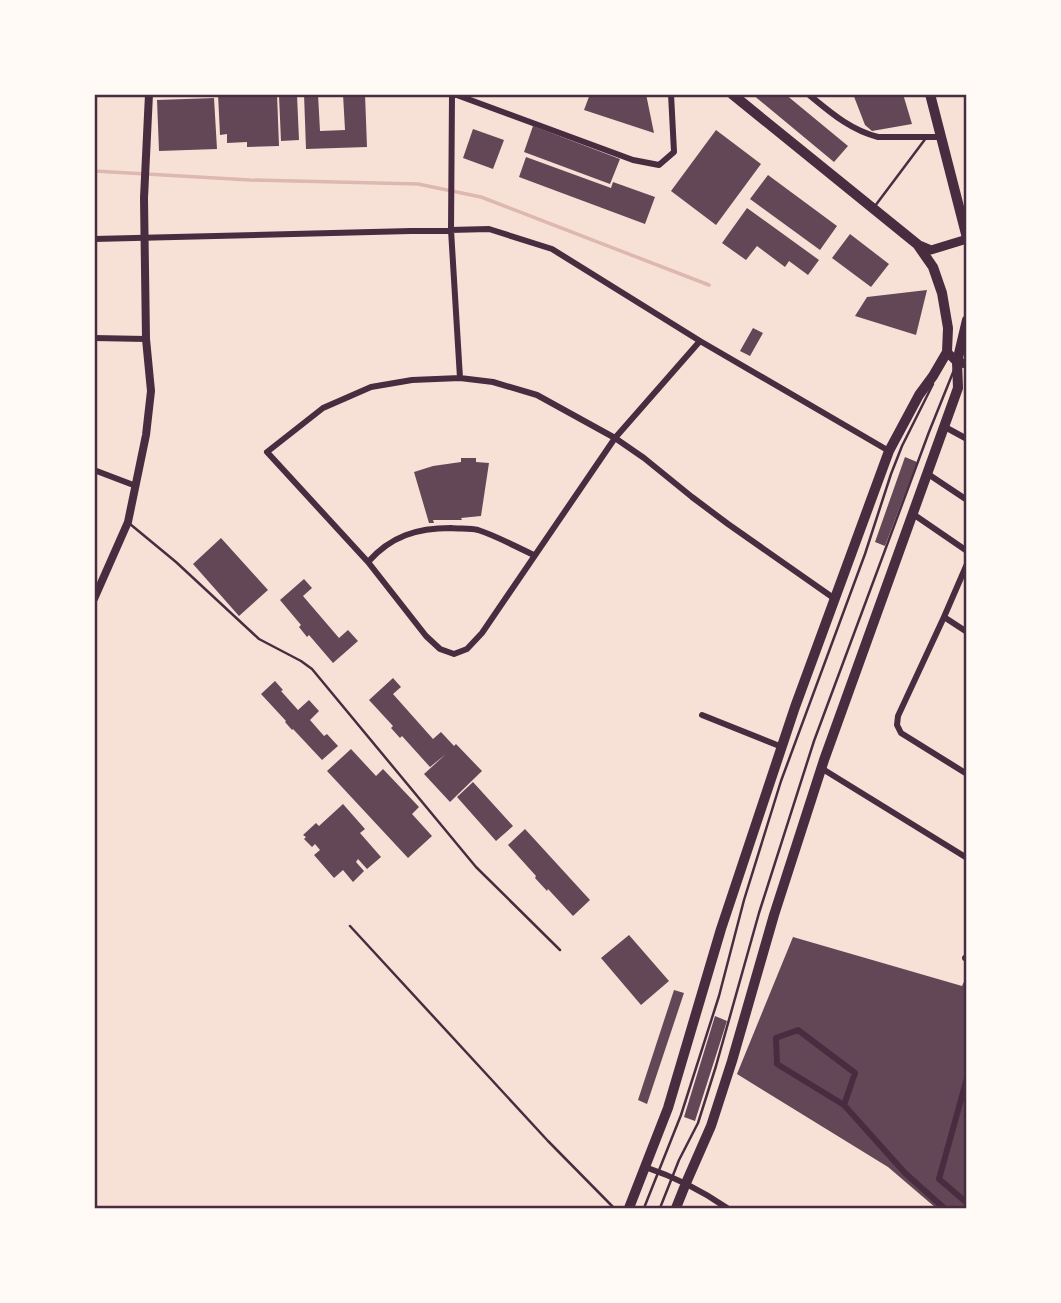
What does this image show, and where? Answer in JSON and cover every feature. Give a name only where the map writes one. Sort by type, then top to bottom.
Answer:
[{"type":"main road","points":[[732,94],[917,244],[931,250],[967,238],[930,94]]},
{"type":"main road","points":[[629,1209],[668,1108],[721,929],[782,747],[889,451],[919,395],[947,352],[948,328],[942,293],[933,268],[917,244]]},
{"type":"main road","points":[[676,1209],[721,1097],[774,915],[821,768],[958,388],[967,320]]},
{"type":"main road","points":[[947,352],[962,363]]},
{"type":"main road","points":[[958,388],[967,377]]},
{"type":"street","points":[[94,599],[128,522],[146,435],[151,391],[146,339],[144,198],[149,94]]},
{"type":"street","points":[[460,378],[451,230],[453,94],[633,160],[659,166],[674,152],[671,94]]},
{"type":"street","points":[[808,94],[852,128],[878,137],[941,137]]},
{"type":"street","points":[[94,239],[489,229],[552,249],[700,341],[889,451]]},
{"type":"street","points":[[94,338],[146,339]]},
{"type":"street","points":[[700,341],[615,438],[482,633],[467,649],[454,654],[440,649],[426,636],[368,562],[267,452],[323,408],[371,387],[412,380],[460,378],[493,382],[537,395],[615,438],[728,524],[835,599]]},
{"type":"street","points":[[944,427],[967,439]]},
{"type":"street","points":[[94,470],[136,486]]},
{"type":"street","points":[[928,474],[967,500]]},
{"type":"street","points":[[913,514],[967,551]]},
{"type":"street","points":[[368,562],[380,549],[394,540],[414,532],[439,528],[477,529],[534,555]]},
{"type":"street","points":[[967,564],[898,716],[897,725],[901,733],[967,774]]},
{"type":"street","points":[[944,617],[967,632]]},
{"type":"street","points":[[702,715],[782,747]]},
{"type":"street","points":[[821,768],[967,858]]},
{"type":"street","points":[[844,1105],[855,1073],[798,1030],[776,1038],[778,1064],[844,1105],[905,1173],[944,1209]]},
{"type":"street","points":[[967,1078],[939,1179],[967,1203]]},
{"type":"street","points":[[645,1167],[672,1176],[707,1194],[727,1209]]},
{"type":"lane","points":[[873,209],[926,137]]},
{"type":"lane","points":[[644,1209],[681,1115],[719,996],[744,900],[781,781],[865,554],[891,474],[947,352]]},
{"type":"lane","points":[[660,1209],[672,1176],[698,1122],[759,913],[814,741],[929,432],[962,363]]},
{"type":"lane","points":[[128,522],[176,562],[251,634],[312,669],[477,867],[560,950]]},
{"type":"lane","points":[[350,926],[614,1209]]},
{"type":"building","points":[[218,94],[277,94],[279,146],[247,147],[247,142],[227,143],[227,134],[220,135]]},
{"type":"building","points":[[304,94],[318,94],[320,131],[345,130],[343,94],[365,94],[367,147],[306,149]]},
{"type":"building","points":[[590,94],[646,94],[654,133],[584,110]]},
{"type":"building","points":[[752,94],[785,94],[848,146],[834,162]]},
{"type":"building","points":[[853,94],[903,94],[912,124],[872,131],[865,125]]},
{"type":"building","points":[[297,95],[299,140],[281,141],[279,96]]},
{"type":"building","points":[[214,98],[217,149],[159,151],[157,100]]},
{"type":"building","points":[[533,126],[620,159],[610,184],[524,152]]},
{"type":"building","points":[[473,129],[504,140],[493,169],[463,158]]},
{"type":"building","points":[[716,130],[761,164],[716,225],[671,191]]},
{"type":"building","points":[[526,157],[611,188],[613,182],[655,197],[645,224],[519,177]]},
{"type":"building","points":[[768,175],[837,226],[820,250],[750,199]]},
{"type":"building","points":[[747,208],[819,260],[808,275],[789,261],[785,267],[757,246],[746,260],[722,243]]},
{"type":"building","points":[[850,234],[889,264],[871,287],[832,258]]},
{"type":"building","points":[[927,290],[916,335],[855,316],[867,297]]},
{"type":"building","points":[[753,328],[763,333],[750,356],[740,351]]},
{"type":"building","points":[[905,457],[917,462],[885,546],[875,542]]},
{"type":"building","points":[[461,458],[476,458],[476,462],[489,463],[481,516],[461,518],[462,520],[433,520],[434,523],[429,523],[414,472],[461,462]]},
{"type":"building","points":[[221,538],[268,590],[239,616],[193,564]]},
{"type":"building","points":[[304,579],[312,588],[303,596],[339,638],[348,630],[358,641],[333,663],[309,635],[307,637],[299,627],[301,625],[280,600]]},
{"type":"building","points":[[393,678],[401,687],[393,694],[433,739],[441,732],[482,771],[450,802],[424,774],[446,754],[430,767],[402,736],[400,738],[391,728],[393,726],[369,700]]},
{"type":"building","points":[[275,681],[298,710],[309,700],[319,711],[310,720],[324,736],[327,734],[338,746],[322,760],[261,694]]},
{"type":"building","points":[[351,749],[376,776],[383,769],[419,807],[412,814],[432,836],[408,858],[327,771]]},
{"type":"building","points":[[473,782],[513,826],[496,841],[457,797]]},
{"type":"building","points":[[343,804],[365,829],[360,833],[381,857],[367,869],[358,859],[356,862],[364,871],[353,882],[343,870],[334,878],[314,855],[320,850],[315,844],[312,847],[303,835],[316,823],[319,826]]},
{"type":"building","points":[[525,829],[590,900],[573,916],[535,878],[508,845]]},
{"type":"building","points":[[629,935],[669,981],[641,1005],[601,958]]},
{"type":"building","points":[[793,937],[962,986],[967,975],[967,1208],[936,1208],[888,1167],[737,1074]]},
{"type":"building","points":[[674,990],[684,993],[647,1104],[638,1100]]},
{"type":"building","points":[[715,1016],[727,1021],[695,1121],[684,1117]]},
{"type":"waterway","points":[[94,171],[250,180],[418,184],[481,197],[709,285]]}]
